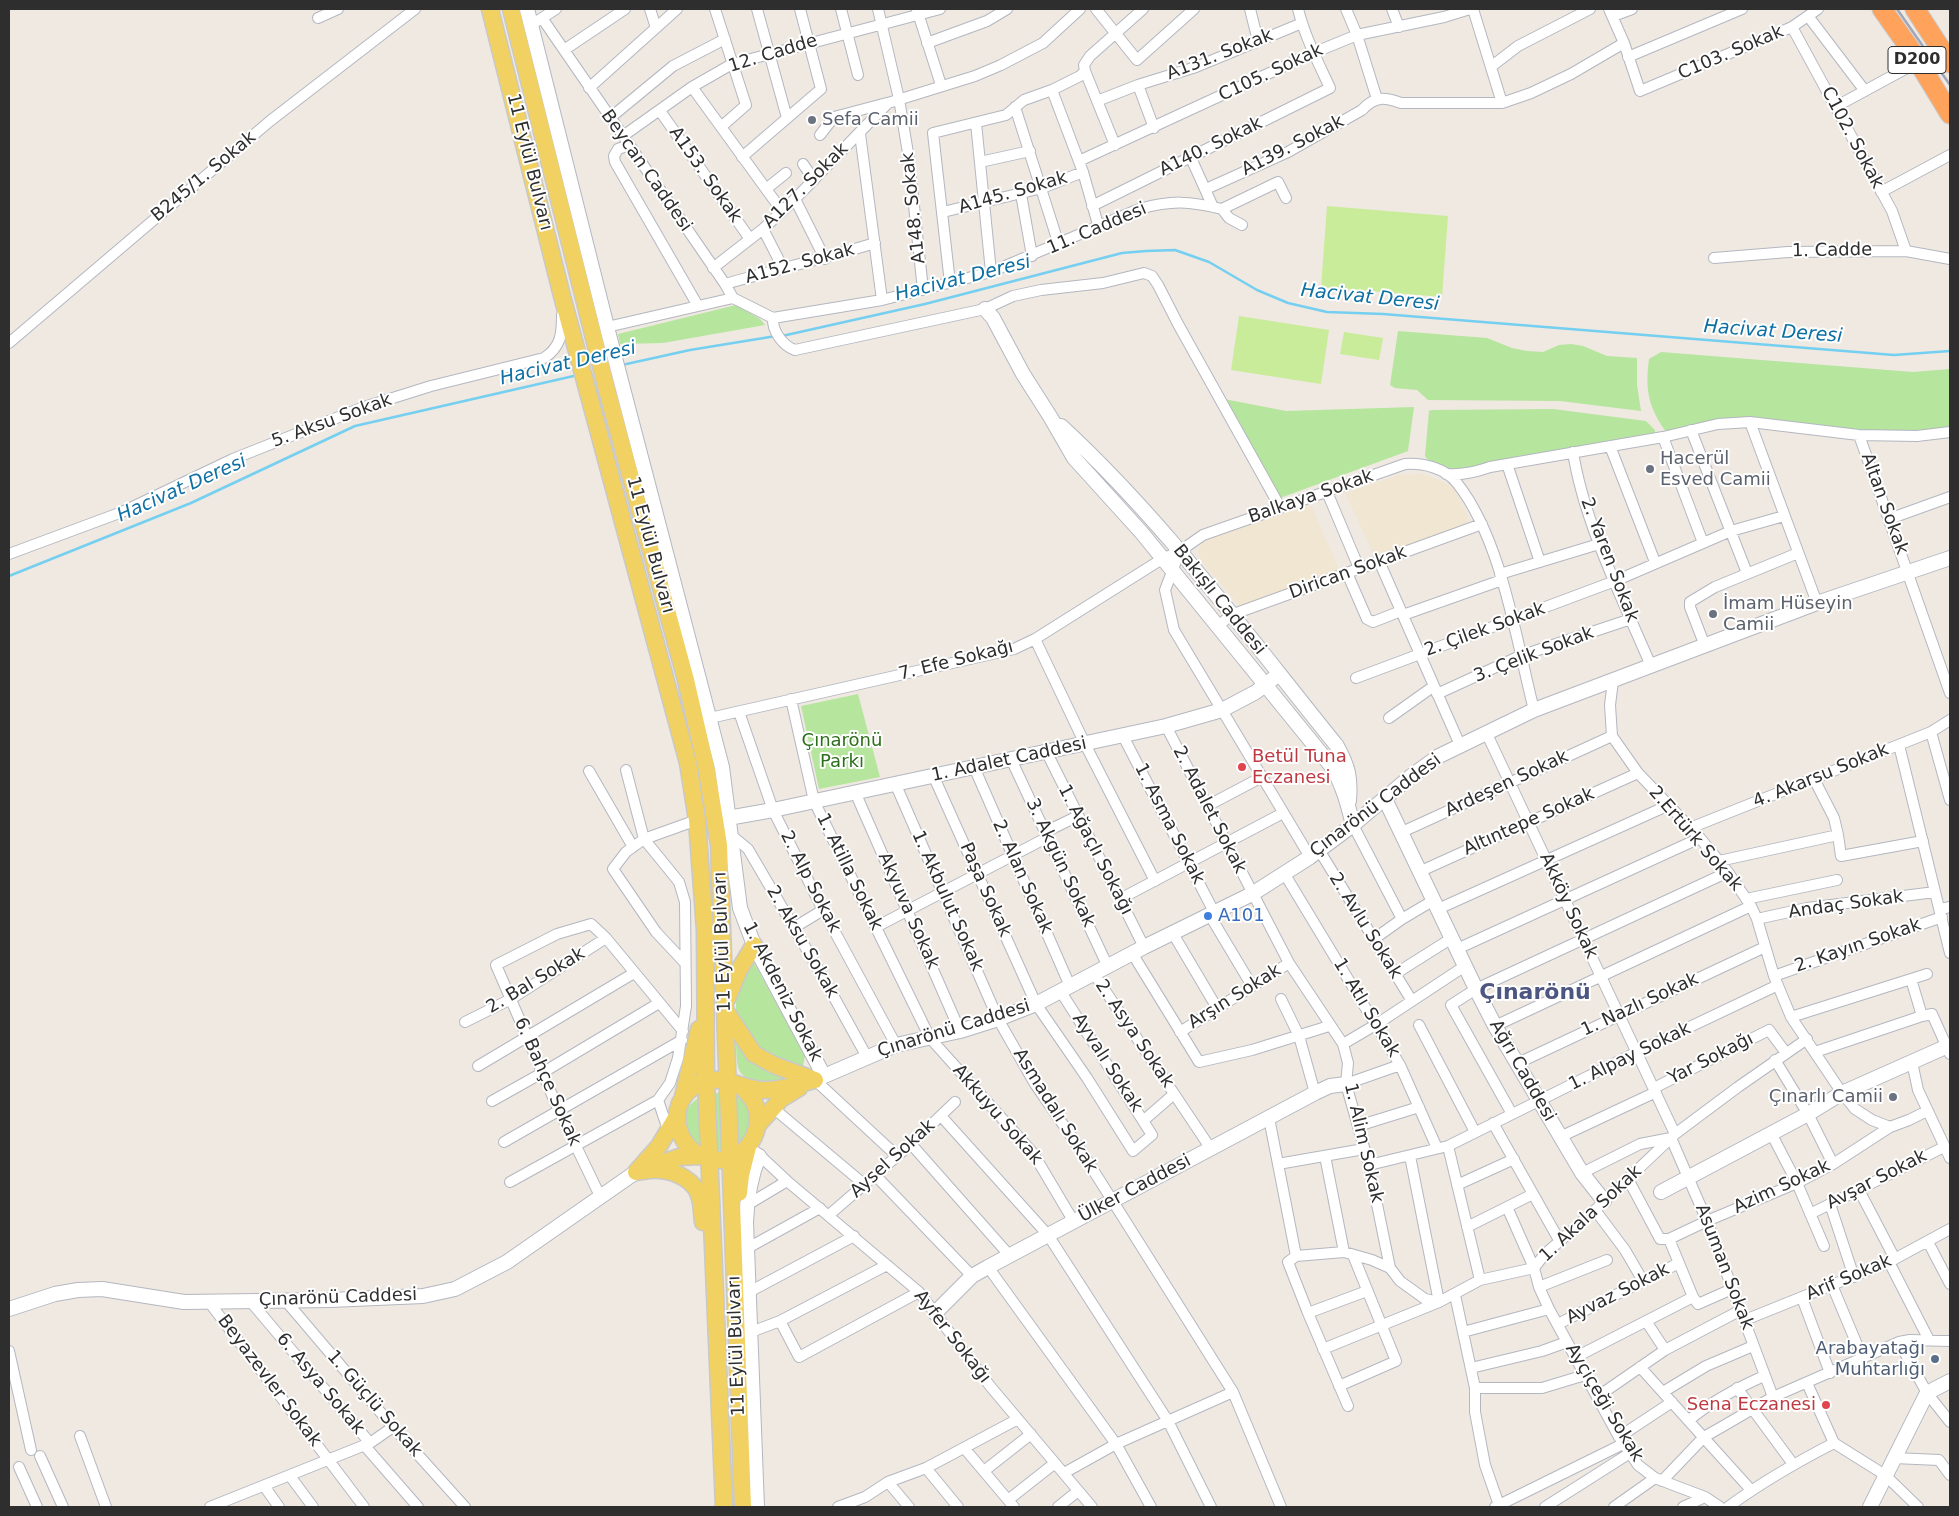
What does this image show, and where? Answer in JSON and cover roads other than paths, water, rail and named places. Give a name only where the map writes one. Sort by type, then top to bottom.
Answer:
[{"type":"highway","name":"D200","points":[[1882,9],[1950,114]]},
{"type":"highway","name":"D200","points":[[1914,9],[1950,63]]},
{"type":"main road","name":"11 Eylül Bulvarı","points":[[490,9],[562,296],[688,763],[697,820],[705,930],[705,1158],[717,1330],[724,1507]]},
{"type":"main road","name":"11 Eylül Bulvarı","points":[[510,9],[603,333],[614,387],[708,771],[719,845],[725,1007],[733,1083],[730,1158],[740,1252],[742,1291],[743,1507]]},
{"type":"main road","points":[[527,9],[537,22],[603,333]]},
{"type":"main road","name":"Bakışlı Caddesi","points":[[985,309],[1074,458],[1142,533],[1173,574],[1332,767],[1338,777],[1348,804],[1353,825]]},
{"type":"main road","name":"1. Akdeniz Sokak","points":[[614,387],[710,718],[722,767],[740,908],[754,945],[820,1078]]},
{"type":"main road","name":"Bakışlı Caddesi","points":[[1051,418],[1101,463],[1148,513],[1337,746],[1346,763],[1351,782],[1348,804]]},
{"type":"main road","name":"Çınarönü Caddesi","points":[[820,1078],[896,1045],[930,1038],[998,1019],[1036,1004],[1172,932],[1252,894],[1314,854],[1439,756],[1486,732],[1534,710],[1817,603],[1950,558]]},
{"type":"main road","name":"1. Adalet Caddesi","points":[[728,818],[1047,753],[1166,726],[1222,710],[1256,692],[1279,674]]},
{"type":"main road","name":"Ağrı Caddesi","points":[[1385,799],[1495,1026],[1600,1206]]},
{"type":"main road","points":[[754,945],[739,970],[725,1007],[754,1054],[774,1065],[820,1078]]},
{"type":"main road","points":[[636,1172],[659,1146],[677,1116],[692,1066],[706,998]]},
{"type":"main road","points":[[1661,1192],[1808,1114],[1842,1093],[1912,1062],[1949,1049]]},
{"type":"main road","points":[[682,1099],[692,1087],[706,1080],[717,1079],[762,1090],[780,1088],[820,1078]]},
{"type":"main road","points":[[757,1126],[781,1099],[820,1078]]},
{"type":"main road","points":[[733,1083],[748,1093],[758,1114],[752,1173],[740,1252]]},
{"type":"main road","name":"Ülker Caddesi","points":[[935,1313],[972,1276],[1315,1093],[1330,1086],[1346,1084]]},
{"type":"main road","points":[[677,1116],[678,1128],[682,1139],[689,1149],[705,1158]]},
{"type":"main road","points":[[636,1172],[679,1158],[730,1158],[753,1149]]},
{"type":"main road","points":[[740,1252],[741,1175],[753,1149]]},
{"type":"main road","points":[[636,1172],[659,1169],[673,1172],[684,1177],[694,1187],[700,1197],[717,1330]]},
{"type":"main road","name":"Çınarönü Caddesi","points":[[9,1309],[55,1294],[78,1290],[102,1289],[168,1300],[209,1302],[423,1296],[455,1289],[507,1262],[636,1172]]},
{"type":"main road","points":[[742,1291],[751,1332],[758,1507]]},
{"type":"main road","points":[[1870,1507],[1927,1392],[1950,1381]]},
{"type":"street","points":[[318,18],[338,9]]},
{"type":"street","name":"B245/1. Sokak","points":[[9,343],[270,121],[402,13],[415,9]]},
{"type":"street","points":[[537,22],[556,9]]},
{"type":"street","points":[[564,50],[625,9]]},
{"type":"street","points":[[650,9],[656,28]]},
{"type":"street","points":[[589,88],[676,9]]},
{"type":"street","points":[[715,9],[746,106],[721,127]]},
{"type":"street","points":[[757,9],[787,118]]},
{"type":"street","points":[[742,157],[821,89],[800,9]]},
{"type":"street","points":[[841,9],[858,76]]},
{"type":"street","name":"A148. Sokak","points":[[878,9],[899,99],[909,159],[923,290]]},
{"type":"street","name":"12. Cadde","points":[[623,136],[692,87],[732,64],[882,24],[918,12],[940,9]]},
{"type":"street","points":[[927,43],[987,21],[1007,9]]},
{"type":"street","name":"A127. Sokak","points":[[713,268],[750,240],[795,200],[888,103],[975,76],[1042,43],[1080,9]]},
{"type":"street","points":[[1096,9],[1137,60],[1194,9]]},
{"type":"street","points":[[1115,145],[1084,71],[1084,65],[1086,60],[1143,9]]},
{"type":"street","points":[[1250,9],[1258,41]]},
{"type":"street","points":[[1298,9],[1313,53]]},
{"type":"street","points":[[1346,9],[1357,35],[1377,99],[1388,98],[1401,103],[1502,103],[1532,93],[1571,74],[1624,43]]},
{"type":"street","points":[[1392,9],[1399,27]]},
{"type":"street","points":[[1472,9],[1492,66],[1502,103]]},
{"type":"street","name":"C105. Sokak","points":[[1079,161],[1313,53],[1357,35],[1399,27],[1442,13],[1472,9]]},
{"type":"street","points":[[1492,66],[1518,46],[1590,9]]},
{"type":"street","points":[[1632,9],[1611,12],[1628,57],[1742,9]]},
{"type":"street","name":"C103. Sokak","points":[[1628,57],[1640,91],[1792,27],[1818,9]]},
{"type":"street","points":[[918,12],[941,85]]},
{"type":"street","points":[[1808,16],[1865,91]]},
{"type":"street","name":"Beycan Caddesi","points":[[537,22],[564,50],[713,268],[726,284],[733,298]]},
{"type":"street","name":"A131. Sokak","points":[[1097,101],[1138,85],[1196,67],[1302,23]]},
{"type":"street","name":"C102. Sokak","points":[[1792,27],[1892,211],[1906,251]]},
{"type":"street","points":[[610,118],[673,66],[725,39]]},
{"type":"street","name":"A140. Sokak","points":[[1092,206],[1330,88],[1313,53]]},
{"type":"street","points":[[1836,107],[1918,62]]},
{"type":"street","points":[[950,283],[933,133],[976,124],[1006,115],[1024,100],[1052,90],[1080,76],[1084,71]]},
{"type":"street","points":[[1138,85],[1154,128]]},
{"type":"street","points":[[692,87],[782,211]]},
{"type":"street","points":[[1052,90],[1083,172],[1099,228]]},
{"type":"street","name":"A139. Sokak","points":[[1206,189],[1288,152],[1362,110],[1369,103],[1377,99]]},
{"type":"street","points":[[820,135],[834,117],[888,103]]},
{"type":"street","points":[[1015,107],[1059,245]]},
{"type":"street","name":"A153. Sokak","points":[[660,111],[750,240]]},
{"type":"street","points":[[976,124],[991,272]]},
{"type":"street","points":[[860,134],[882,300]]},
{"type":"street","points":[[629,145],[618,149],[614,156],[615,162],[698,306]]},
{"type":"street","points":[[980,162],[1030,151]]},
{"type":"street","points":[[1881,192],[1950,155]]},
{"type":"street","points":[[1191,158],[1217,208],[1228,218],[1242,226]]},
{"type":"street","points":[[803,164],[814,180]]},
{"type":"street","name":"A145. Sokak","points":[[943,212],[1021,194],[1083,172]]},
{"type":"street","points":[[766,189],[786,173]]},
{"type":"street","points":[[1217,208],[1278,182],[1286,198]]},
{"type":"street","points":[[1021,194],[1032,256]]},
{"type":"street","points":[[795,200],[825,259]]},
{"type":"street","name":"11. Caddesi","points":[[772,321],[882,300],[991,272],[1099,228],[1139,209],[1162,203],[1180,201],[1217,208]]},
{"type":"street","points":[[763,229],[783,268]]},
{"type":"street","name":"A152. Sokak","points":[[726,284],[783,268],[825,259],[875,243]]},
{"type":"street","name":"1. Cadde","points":[[1714,258],[1788,252],[1906,251],[1950,259]]},
{"type":"street","points":[[603,333],[733,298],[772,321],[786,346],[795,350],[985,309],[1013,296],[1041,290],[1103,283],[1144,273],[1152,276],[1158,285],[1280,507]]},
{"type":"street","name":"5. Aksu Sokak","points":[[9,554],[62,536],[122,512],[232,459],[364,407],[431,386],[544,358],[554,351],[559,340],[562,328],[562,296]]},
{"type":"street","points":[[1750,422],[1817,603]]},
{"type":"street","points":[[1446,474],[1460,475],[1507,464],[1663,437],[1718,424],[1750,422],[1859,435],[1917,436],[1950,432]]},
{"type":"street","points":[[1691,430],[1747,573]]},
{"type":"street","name":"Altan Sokak","points":[[1859,435],[1948,680],[1950,693]]},
{"type":"street","points":[[1663,437],[1702,543]]},
{"type":"street","points":[[1610,446],[1655,562]]},
{"type":"street","name":"2. Yaren Sokak","points":[[1573,452],[1576,472],[1599,544],[1651,666]]},
{"type":"street","name":"Balkaya Sokak","points":[[1180,551],[1203,535],[1405,464],[1420,463],[1446,474]]},
{"type":"street","points":[[1507,464],[1540,562]]},
{"type":"street","points":[[1446,474],[1456,483],[1482,524],[1501,577],[1534,710]]},
{"type":"street","points":[[1326,492],[1359,568]]},
{"type":"street","points":[[1888,519],[1950,497]]},
{"type":"street","name":"2. Çilek Sokak","points":[[1356,678],[1615,581],[1655,562],[1732,531],[1784,516]]},
{"type":"street","name":"Dirican Sokak","points":[[1217,627],[1232,615],[1482,524]]},
{"type":"street","points":[[1347,573],[1367,619],[1373,622],[1540,562],[1599,544]]},
{"type":"street","name":"7. Efe Sokağı","points":[[710,718],[1014,649],[1035,639],[1162,559],[1180,551]]},
{"type":"street","name":"2. Avlu Sokak","points":[[1180,551],[1166,590],[1174,630],[1283,813],[1374,940],[1412,1001]]},
{"type":"street","points":[[1705,646],[1690,607],[1690,602],[1715,586],[1798,553]]},
{"type":"street","points":[[1379,561],[1460,745]]},
{"type":"street","name":"3. Çelik Sokak","points":[[1389,718],[1436,690],[1520,656],[1631,619]]},
{"type":"street","points":[[1035,639],[1085,744],[1155,881]]},
{"type":"street","points":[[1612,736],[1610,705],[1613,681]]},
{"type":"street","name":"1. Atilla Sokak","points":[[791,699],[814,801],[930,1038]]},
{"type":"street","name":"2. Alp Sokak","points":[[739,712],[772,810],[823,910],[896,1045]]},
{"type":"street","name":"4. Akarsu Sokak","points":[[1690,828],[1932,732],[1950,720]]},
{"type":"street","name":"2. Adalet Sokak","points":[[1166,726],[1252,894]]},
{"type":"street","name":"Akköy Sokak","points":[[1486,732],[1655,1090],[1673,1136]]},
{"type":"street","points":[[1932,732],[1950,800]]},
{"type":"street","name":"1. Asma Sokak","points":[[1123,736],[1189,863],[1211,913],[1252,986]]},
{"type":"street","name":"2.Ertürk Sokak","points":[[1612,736],[1638,773],[1700,838],[1728,872],[1749,902],[1757,919],[1776,980],[1791,1017],[1842,1093],[1855,1109],[1872,1120],[1890,1127]]},
{"type":"street","name":"Ardeşen Sokak","points":[[1402,832],[1612,736]]},
{"type":"street","points":[[1899,745],[1950,953]]},
{"type":"street","name":"1. Ağaçlı Sokağı","points":[[1047,753],[1120,899],[1138,950],[1180,1032],[1199,1062],[1252,1050],[1299,1036]]},
{"type":"street","name":"3. Akgün Sokak","points":[[1011,759],[1108,967]]},
{"type":"street","name":"2. Alan Sokak","points":[[974,767],[1013,856],[1066,989]]},
{"type":"street","points":[[510,1182],[658,1100],[670,1083],[678,1058],[686,1006],[685,902],[679,882],[644,839],[626,770]]},
{"type":"street","points":[[589,771],[633,847]]},
{"type":"street","name":"Altıntepe Sokak","points":[[1420,871],[1638,773]]},
{"type":"street","name":"Paşa Sokak","points":[[933,775],[1036,1004],[1087,1078],[1133,1151],[1152,1135]]},
{"type":"street","points":[[1207,806],[1262,777]]},
{"type":"street","points":[[1814,778],[1834,818],[1841,856],[1923,841]]},
{"type":"street","name":"1. Akbulut Sokak","points":[[895,783],[998,1019]]},
{"type":"street","name":"Akyuva Sokak","points":[[855,792],[960,1030]]},
{"type":"street","points":[[1374,940],[1402,919],[1546,860],[1669,804]]},
{"type":"street","points":[[1120,899],[1283,813]]},
{"type":"street","points":[[876,927],[1013,856],[1078,816]]},
{"type":"street","points":[[685,963],[656,932],[613,869],[626,852],[644,839],[697,820]]},
{"type":"street","points":[[1353,825],[1402,919]]},
{"type":"street","name":"2. Aksu Sokak","points":[[730,834],[748,849],[795,927],[867,1057]]},
{"type":"street","points":[[1719,861],[1838,835]]},
{"type":"street","points":[[1395,974],[1454,944],[1565,900],[1700,838]]},
{"type":"street","points":[[1512,1114],[1451,1004],[1476,989],[1728,872]]},
{"type":"street","name":"1. Atlı Sokak","points":[[1284,874],[1377,1024],[1400,1065],[1437,1148]]},
{"type":"street","points":[[1495,1026],[1601,976],[1749,902],[1837,880]]},
{"type":"street","name":"Andaç Sokak","points":[[1757,919],[1807,908],[1935,892]]},
{"type":"street","name":"1. Alim Sokak","points":[[1252,894],[1289,963],[1343,1044],[1348,1064],[1346,1084],[1369,1165],[1390,1268]]},
{"type":"street","name":"2. Kayın Sokak","points":[[1776,980],[1941,913],[1950,907]]},
{"type":"street","points":[[795,927],[823,910]]},
{"type":"street","name":"6. Bahçe Sokak","points":[[601,1198],[559,1111],[496,965],[557,934],[591,924],[606,938]]},
{"type":"street","points":[[1172,932],[1217,1008]]},
{"type":"street","points":[[606,938],[682,1035]]},
{"type":"street","name":"2. Bal Sokak","points":[[465,1022],[511,999],[606,938]]},
{"type":"street","name":"1. Nazlı Sokak","points":[[1516,1064],[1765,947]]},
{"type":"street","name":"Arşın Sokak","points":[[1180,1032],[1289,963]]},
{"type":"street","points":[[1343,1044],[1465,966]]},
{"type":"street","points":[[478,1066],[634,973]]},
{"type":"street","name":"2. Asya Sokak","points":[[1094,974],[1211,1149]]},
{"type":"street","points":[[1791,1017],[1927,974]]},
{"type":"street","points":[[1911,979],[1922,1016]]},
{"type":"street","name":"1. Alpay Sokak","points":[[1369,1165],[1448,1146],[1776,980]]},
{"type":"street","name":"Ayvalı Sokak","points":[[1066,989],[1152,1135]]},
{"type":"street","points":[[1281,999],[1299,1036],[1315,1093]]},
{"type":"street","points":[[492,1102],[658,1002]]},
{"type":"street","points":[[1815,1052],[1932,1014],[1949,1049]]},
{"type":"street","name":"Asmadalı Sokak","points":[[998,1019],[1035,1084],[1078,1146],[1232,1392],[1281,1507]]},
{"type":"street","points":[[1419,1025],[1476,1132]]},
{"type":"street","points":[[1299,1036],[1330,1026]]},
{"type":"street","name":"Yar Sokağı","points":[[1655,1090],[1769,1030],[1786,1053]]},
{"type":"street","points":[[504,1142],[559,1111],[682,1035]]},
{"type":"street","name":"Akkuyu Sokak","points":[[930,1038],[1033,1153],[1074,1222]]},
{"type":"street","name":"1. Akala Sokak","points":[[1323,1349],[1455,1295],[1480,1280],[1534,1268],[1559,1240],[1600,1206],[1673,1136],[1775,1060],[1807,1039]]},
{"type":"street","points":[[1775,1060],[1808,1114],[1833,1164]]},
{"type":"street","points":[[1912,1062],[1918,1090],[1950,1158]]},
{"type":"street","points":[[1346,1084],[1400,1065]]},
{"type":"street","points":[[820,1078],[897,1156]]},
{"type":"street","points":[[1560,1137],[1655,1090]]},
{"type":"street","name":"2. Asya Sokak","points":[[1143,1121],[1174,1094]]},
{"type":"street","points":[[658,1100],[668,1130]]},
{"type":"street","name":"Aysel Sokak","points":[[740,1252],[825,1212],[865,1185],[955,1102]]},
{"type":"street","points":[[772,1107],[865,1185]]},
{"type":"street","points":[[1358,1126],[1419,1107]]},
{"type":"street","points":[[1890,1127],[1928,1112]]},
{"type":"street","points":[[941,1116],[1048,1235],[1168,1421],[1211,1507]]},
{"type":"street","points":[[1269,1118],[1296,1256]]},
{"type":"street","points":[[1494,1123],[1559,1240]]},
{"type":"street","name":"Azim Sokak","points":[[1669,1239],[1797,1183],[1833,1164],[1890,1127]]},
{"type":"street","points":[[1771,1133],[1797,1183],[1824,1246]]},
{"type":"street","points":[[1582,1173],[1640,1144],[1673,1136]]},
{"type":"street","name":"Asuman Sokak","points":[[1673,1136],[1745,1320],[1764,1376],[1774,1397]]},
{"type":"street","points":[[911,1144],[1010,1256]]},
{"type":"street","points":[[1448,1146],[1480,1280]]},
{"type":"street","name":"Avşar Sokak","points":[[1810,1214],[1944,1146]]},
{"type":"street","name":"Ayfer Sokağı","points":[[753,1149],[787,1181],[919,1292],[990,1386],[1092,1507]]},
{"type":"street","points":[[1278,1164],[1364,1149]]},
{"type":"street","points":[[1325,1156],[1348,1254],[1367,1290],[1396,1361],[1339,1386]]},
{"type":"street","points":[[1348,1406],[1288,1262],[1296,1256],[1348,1254],[1372,1260],[1390,1268],[1400,1281],[1424,1299],[1439,1302],[1410,1156]]},
{"type":"street","points":[[1457,1186],[1514,1159]]},
{"type":"street","points":[[876,1175],[972,1276]]},
{"type":"street","points":[[1628,1179],[1660,1239],[1669,1239],[1693,1297],[1698,1304],[1732,1289]]},
{"type":"street","points":[[746,1205],[787,1181]]},
{"type":"street","points":[[1859,1190],[1930,1340]]},
{"type":"street","points":[[1467,1227],[1533,1194]]},
{"type":"street","points":[[1830,1204],[1854,1277]]},
{"type":"street","points":[[1600,1206],[1643,1282]]},
{"type":"street","name":"Ayçiçeği Sokak","points":[[1507,1207],[1534,1268],[1538,1287],[1549,1309],[1621,1440],[1638,1465],[1658,1480],[1705,1497],[1720,1507]]},
{"type":"street","name":"Arif Sokak","points":[[1745,1320],[1892,1261],[1950,1229]]},
{"type":"street","points":[[742,1291],[854,1236]]},
{"type":"street","points":[[1928,1242],[1950,1284]]},
{"type":"street","points":[[1538,1287],[1607,1260]]},
{"type":"street","name":"Ayvaz Sokak","points":[[1558,1324],[1679,1263]]},
{"type":"street","points":[[751,1332],[780,1322],[887,1265]]},
{"type":"street","points":[[988,1268],[1116,1444],[1151,1507]]},
{"type":"street","points":[[1832,1286],[1863,1359]]},
{"type":"street","points":[[1308,1313],[1367,1290]]},
{"type":"street","points":[[780,1322],[799,1357],[919,1292]]},
{"type":"street","points":[[1455,1295],[1475,1388],[1475,1412],[1485,1465],[1497,1506],[1621,1440],[1672,1402]]},
{"type":"street","points":[[1576,1357],[1693,1297]]},
{"type":"street","points":[[1802,1298],[1830,1373]]},
{"type":"street","name":"1. Güçlü Sokak","points":[[284,1300],[393,1427],[465,1507]]},
{"type":"street","name":"Beyazevler Sokak","points":[[209,1302],[364,1507]]},
{"type":"street","name":"6. Asya Sokak","points":[[251,1302],[418,1507]]},
{"type":"street","points":[[1463,1332],[1549,1309]]},
{"type":"street","points":[[1597,1397],[1665,1350],[1741,1310]]},
{"type":"street","points":[[1646,1321],[1665,1350]]},
{"type":"street","points":[[1614,1507],[1658,1480],[1704,1437],[1774,1397],[1899,1342],[1910,1340],[1950,1341]]},
{"type":"street","points":[[1471,1368],[1542,1351],[1568,1342]]},
{"type":"street","points":[[1899,1342],[1927,1392],[1950,1422]]},
{"type":"street","points":[[1663,1392],[1706,1366],[1753,1346]]},
{"type":"street","points":[[9,1351],[31,1450]]},
{"type":"street","points":[[1640,1367],[1751,1490]]},
{"type":"street","points":[[1475,1388],[1542,1388],[1585,1375]]},
{"type":"street","points":[[1688,1420],[1708,1405],[1737,1388],[1764,1376]]},
{"type":"street","points":[[1807,1383],[1834,1443],[1885,1475],[1918,1507]]},
{"type":"street","points":[[1737,1388],[1793,1464]]},
{"type":"street","points":[[1064,1473],[1116,1444],[1232,1392]]},
{"type":"street","points":[[838,1507],[862,1503],[888,1482],[926,1468],[1018,1419]]},
{"type":"street","points":[[210,1507],[367,1444],[393,1427]]},
{"type":"street","points":[[984,1471],[1032,1434]]},
{"type":"street","points":[[80,1436],[106,1507]]},
{"type":"street","points":[[1728,1507],[1793,1464],[1834,1443]]},
{"type":"street","points":[[964,1448],[1012,1504],[1055,1463]]},
{"type":"street","points":[[1546,1507],[1630,1453]]},
{"type":"street","points":[[40,1456],[64,1507]]},
{"type":"street","points":[[1894,1458],[1939,1460],[1950,1475]]},
{"type":"street","points":[[19,1467],[37,1507]]},
{"type":"street","points":[[926,1468],[958,1507]]},
{"type":"street","points":[[290,1476],[313,1507]]},
{"type":"street","points":[[888,1482],[909,1507]]},
{"type":"street","points":[[264,1486],[279,1507]]},
{"type":"street","points":[[1058,1507],[1078,1490]]},
{"type":"street","points":[[1683,1507],[1705,1497]]},
{"type":"waterway","name":"Hacivat Deresi","points":[[782,336],[925,304],[1122,253],[1175,250],[1209,262],[1257,290],[1288,303],[1327,312],[1383,314],[1894,355],[1950,351]]},
{"type":"waterway","name":"Hacivat Deresi","points":[[622,365],[690,350],[776,336]]},
{"type":"waterway","name":"Hacivat Deresi","points":[[9,576],[191,503],[355,426],[578,375]]},
{"type":"railway","points":[[1897,9],[1950,85]]},
{"type":"place","name":"Sefa Camii","points":[[812,120]]},
{"type":"place","name":"Hacerül Esved Camii","points":[[1650,469]]},
{"type":"place","name":"İmam Hüseyin Camii","points":[[1713,614]]},
{"type":"place","name":"Betül Tuna Eczanesi","points":[[1242,767]]},
{"type":"place","name":"A101","points":[[1208,916]]},
{"type":"place","name":"Çınarlı Camii","points":[[1893,1097]]},
{"type":"place","name":"Arabayatağı Muhtarlığı","points":[[1935,1359]]},
{"type":"place","name":"Sena Eczanesi","points":[[1826,1405]]},
{"type":"district","name":"Çınarönü","points":[[1535,993]]},
{"type":"park label","name":"Çınarönü Parkı","points":[[842,751]]}]
